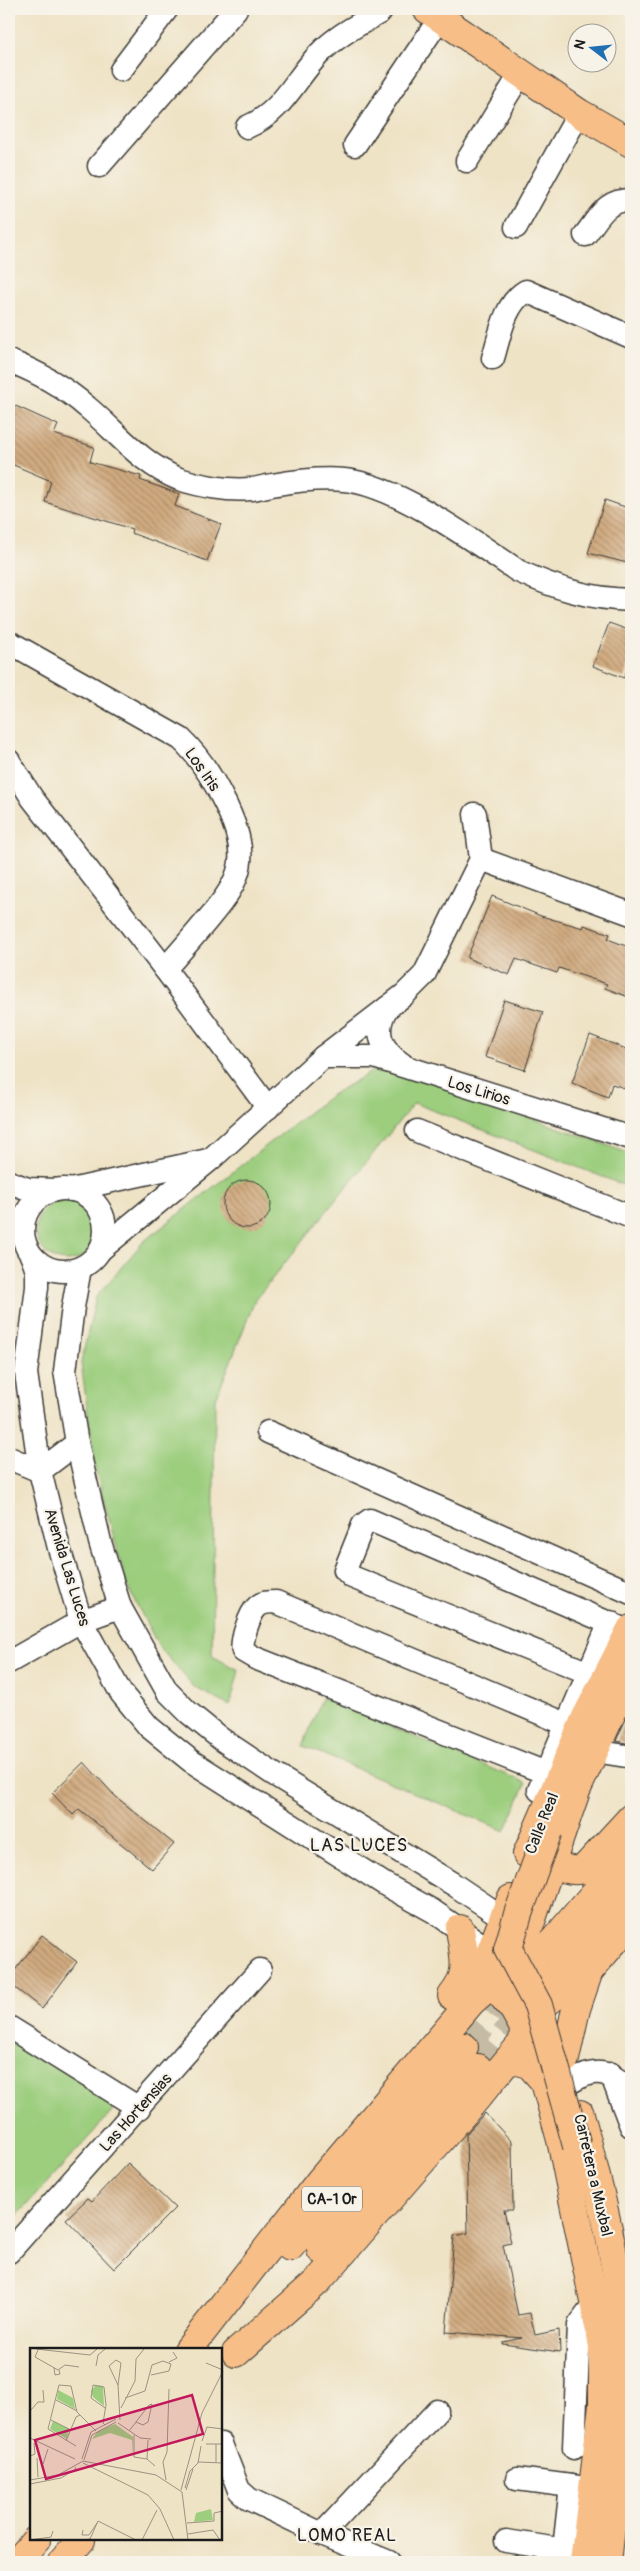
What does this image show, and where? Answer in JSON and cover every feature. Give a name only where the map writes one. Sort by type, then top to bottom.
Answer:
[{"type":"main road","points":[[434,13],[580,114],[631,143]]},
{"type":"main road","points":[[587,2558],[614,2378],[612,2342],[597,2239],[577,2146],[538,2005],[508,1949],[523,1898],[551,1843],[611,1685],[626,1633]]},
{"type":"main road","name":"Calle Real","points":[[471,2002],[528,1852],[586,1717],[626,1633]]},
{"type":"main road","name":"Calle Real","points":[[518,2006],[539,1955],[551,1843],[630,1678]]},
{"type":"main road","points":[[551,1843],[556,1863],[564,1868],[578,1871],[584,1869],[631,1818]]},
{"type":"main road","points":[[539,1955],[631,1851]]},
{"type":"main road","points":[[539,1955],[631,1888]]},
{"type":"main road","points":[[504,1919],[539,1955],[551,1999],[589,1971],[631,1922]]},
{"type":"main road","points":[[319,2182],[342,2130],[462,1983],[465,1962],[460,1929]]},
{"type":"main road","points":[[229,2362],[318,2281],[523,2042],[524,2028],[518,2006],[491,1951]]},
{"type":"main road","points":[[511,2058],[560,2074],[576,2009],[589,1971]]},
{"type":"main road","points":[[190,2348],[319,2182],[471,2002],[483,1991],[492,1987],[518,2006]]},
{"type":"main road","name":"Carretera a Muxbal","points":[[551,1999],[560,2074],[561,2140],[603,2346],[603,2405],[582,2487],[587,2558]]},
{"type":"main road","name":"Carretera a Muxbal","points":[[518,2006],[560,2074],[600,2189],[620,2299],[625,2372],[617,2473],[587,2558]]},
{"type":"main road","name":"CA-1 Or","points":[[202,2348],[471,2057],[367,2194],[229,2362]]},
{"type":"main road","points":[[17,2562],[35,2541]]},
{"type":"main road","points":[[62,2562],[80,2541]]},
{"type":"street","points":[[121,70],[168,9]]},
{"type":"street","points":[[99,166],[236,9]]},
{"type":"street","points":[[248,127],[276,110],[307,68],[334,40],[379,13],[382,9]]},
{"type":"street","points":[[355,145],[434,13]]},
{"type":"street","points":[[467,161],[521,73]]},
{"type":"street","points":[[516,227],[580,114]]},
{"type":"street","points":[[585,235],[608,206],[616,201],[631,200]]},
{"type":"street","points":[[492,358],[511,304],[526,291],[631,337]]},
{"type":"street","points":[[9,361],[32,370],[68,392],[139,455],[156,468],[179,479],[230,489],[251,490],[319,480],[345,480],[368,485],[401,498],[518,571],[536,579],[602,599],[631,600]]},
{"type":"street","name":"Los Iris","points":[[9,642],[180,739],[203,764],[218,789],[236,827],[241,858],[238,874],[227,897],[165,969]]},
{"type":"street","points":[[9,761],[32,798],[165,969],[268,1108]]},
{"type":"street","points":[[211,1159],[44,1195],[33,1204],[26,1216],[22,1244],[42,1265],[54,1270],[68,1272],[92,1261],[100,1250],[211,1159],[324,1058],[404,995],[424,975],[435,956],[481,859],[475,814]]},
{"type":"street","points":[[481,859],[631,914]]},
{"type":"street","points":[[387,1008],[380,1022],[380,1040],[388,1053],[406,1067]]},
{"type":"street","name":"Los Lirios","points":[[324,1058],[374,1058],[631,1138]]},
{"type":"street","points":[[418,1131],[631,1218]]},
{"type":"street","points":[[9,1182],[28,1190],[64,1190],[83,1194],[94,1202],[101,1213],[104,1225],[104,1238],[100,1250]]},
{"type":"street","name":"Avenida Las Luces","points":[[22,1244],[37,1271],[37,1286],[26,1373],[40,1471],[58,1548],[81,1621],[121,1693],[149,1727],[191,1761],[386,1886],[460,1929],[491,1951]]},
{"type":"street","points":[[80,1268],[71,1315],[65,1371],[77,1443],[100,1542],[120,1607],[167,1691],[189,1713],[221,1739],[504,1919]]},
{"type":"street","points":[[268,1432],[631,1593]]},
{"type":"street","points":[[9,1458],[40,1471],[77,1443]]},
{"type":"street","points":[[566,1724],[276,1602],[263,1603],[256,1608],[241,1644],[243,1651],[255,1658],[542,1782],[589,1673],[626,1633],[370,1520],[363,1525],[346,1570],[352,1577],[589,1673]]},
{"type":"street","points":[[9,1662],[81,1621],[120,1607]]},
{"type":"street","points":[[594,1751],[626,1756]]},
{"type":"street","points":[[386,1886],[402,1853]]},
{"type":"street","name":"Las Hortensias","points":[[9,2252],[260,1970]]},
{"type":"street","points":[[9,2027],[139,2108]]},
{"type":"street","points":[[560,2074],[594,2072],[611,2074],[631,2089]]},
{"type":"street","points":[[611,2074],[631,2126]]},
{"type":"street","points":[[574,2448],[579,2325],[595,2303]]},
{"type":"street","points":[[322,2534],[437,2412]]},
{"type":"street","points":[[222,2447],[239,2490],[262,2507],[389,2562]]},
{"type":"street","points":[[517,2479],[582,2487]]},
{"type":"street","points":[[506,2541],[587,2558]]},
{"type":"green space","points":[[376,1069],[392,1069],[421,1078],[631,1154],[631,1188],[414,1103],[255,1300],[215,1401],[212,1656],[239,1670],[230,1706],[194,1687],[159,1647],[127,1586],[96,1471],[81,1363],[96,1297],[143,1242],[330,1096]]},
{"type":"green space","points":[[67,1199],[79,1201],[89,1208],[96,1218],[98,1230],[96,1242],[89,1252],[79,1259],[67,1261],[55,1259],[45,1252],[38,1242],[36,1230],[38,1218],[45,1208],[55,1201]]},
{"type":"green space","points":[[322,1698],[526,1783],[505,1831],[303,1746]]},
{"type":"green space","points":[[9,2025],[115,2100],[112,2112],[9,2224]]},
{"type":"building","points":[[9,403],[58,425],[54,434],[94,447],[90,462],[141,476],[140,480],[179,494],[175,506],[221,524],[207,561],[131,533],[132,529],[45,502],[51,481],[9,463]]},
{"type":"building","points":[[605,500],[631,509],[631,564],[588,553]]},
{"type":"building","points":[[609,623],[631,631],[631,659],[624,678],[593,666]]},
{"type":"building","points":[[492,896],[541,916],[583,928],[584,925],[610,934],[608,939],[631,948],[631,998],[605,988],[607,984],[559,968],[557,973],[516,959],[509,975],[467,958]]},
{"type":"building","points":[[504,1000],[543,1012],[525,1070],[485,1057]]},
{"type":"building","points":[[590,1035],[631,1051],[631,1090],[612,1084],[608,1097],[572,1083]]},
{"type":"building","points":[[242,1180],[252,1180],[264,1187],[271,1199],[271,1209],[264,1221],[252,1228],[242,1228],[234,1224],[227,1217],[223,1209],[223,1199],[227,1191],[234,1184]]},
{"type":"building","points":[[631,1708],[631,1744],[616,1741]]},
{"type":"building","points":[[84,1762],[115,1796],[174,1844],[152,1869],[79,1809],[73,1815],[52,1793]]},
{"type":"building","points":[[42,1935],[77,1962],[42,2009],[9,1983],[9,1978]]},
{"type":"building","points":[[485,2113],[512,2142],[513,2210],[504,2210],[511,2243],[503,2245],[518,2315],[530,2313],[535,2335],[559,2330],[560,2352],[503,2344],[503,2342],[522,2338],[446,2332],[454,2236],[468,2233],[466,2134]]},
{"type":"building","points":[[128,2163],[175,2208],[114,2269],[66,2219],[88,2198],[92,2201]]},
{"type":"tunnel","points":[[464,2047],[520,1981]]},
{"type":"tunnel","points":[[478,2068],[533,2001]]},
{"type":"district","name":"LAS LUCES","points":[[359,1845]]},
{"type":"district","name":"LOMO REAL","points":[[347,2535]]}]
